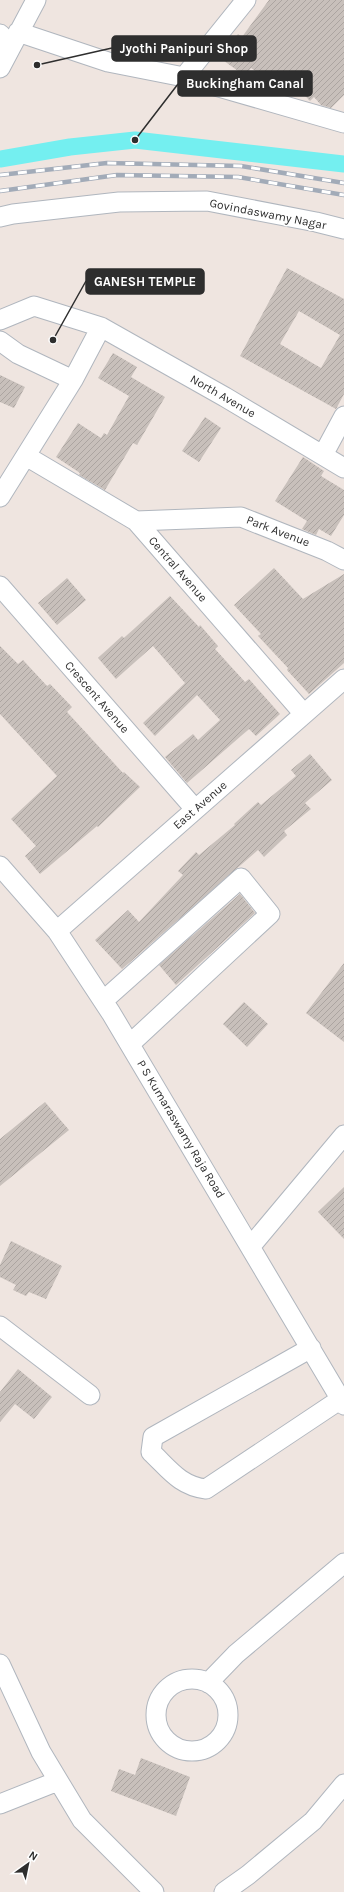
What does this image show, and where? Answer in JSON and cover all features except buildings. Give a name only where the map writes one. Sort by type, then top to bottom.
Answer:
[{"type":"street","points":[[0,68],[10,37],[36,0]]},
{"type":"street","points":[[184,76],[246,0]]},
{"type":"street","points":[[10,37],[108,62],[184,76],[344,123]]},
{"type":"street","name":"Govindaswamy Nagar","points":[[0,217],[119,202],[207,201],[316,222],[344,229]]},
{"type":"street","name":"North Avenue","points":[[0,320],[34,306],[101,327],[225,397],[344,468]]},
{"type":"street","points":[[0,497],[73,380],[101,327]]},
{"type":"street","points":[[0,342],[18,354],[73,380]]},
{"type":"street","points":[[323,456],[344,416]]},
{"type":"street","name":"Central Avenue","points":[[26,456],[136,521],[304,714]]},
{"type":"street","name":"Park Avenue","points":[[136,521],[241,517],[327,551],[344,560]]},
{"type":"street","name":"Crescent Avenue","points":[[0,586],[195,809]]},
{"type":"street","name":"East Avenue","points":[[57,931],[344,679]]},
{"type":"street","name":"P S Kumaraswamy Raja Road","points":[[0,866],[57,931],[103,1001],[251,1246],[342,1402]]},
{"type":"street","points":[[103,1001],[241,878],[270,914],[130,1044]]},
{"type":"street","points":[[251,1246],[344,1135]]},
{"type":"street","points":[[0,1326],[90,1395]]},
{"type":"street","points":[[311,1348],[153,1437],[150,1452],[182,1482],[195,1488],[206,1489],[342,1402]]},
{"type":"street","points":[[208,1683],[236,1654],[344,1563]]},
{"type":"street","points":[[0,1664],[41,1752],[82,1820],[154,1892]]},
{"type":"street","points":[[0,1804],[58,1781]]},
{"type":"street","points":[[224,1892],[248,1875],[313,1821],[344,1784]]},
{"type":"waterway","points":[[0,159],[70,147],[135,140],[344,164]]},
{"type":"railway","points":[[0,175],[107,163],[241,166],[344,183]]},
{"type":"railway","points":[[0,191],[117,175],[238,177],[344,195]]},
{"type":"place","name":"Jyothi Panipuri Shop","points":[[37,65]]},
{"type":"place","name":"Buckingham Canal","points":[[135,140]]},
{"type":"place","name":"GANESH TEMPLE","points":[[53,340]]}]
